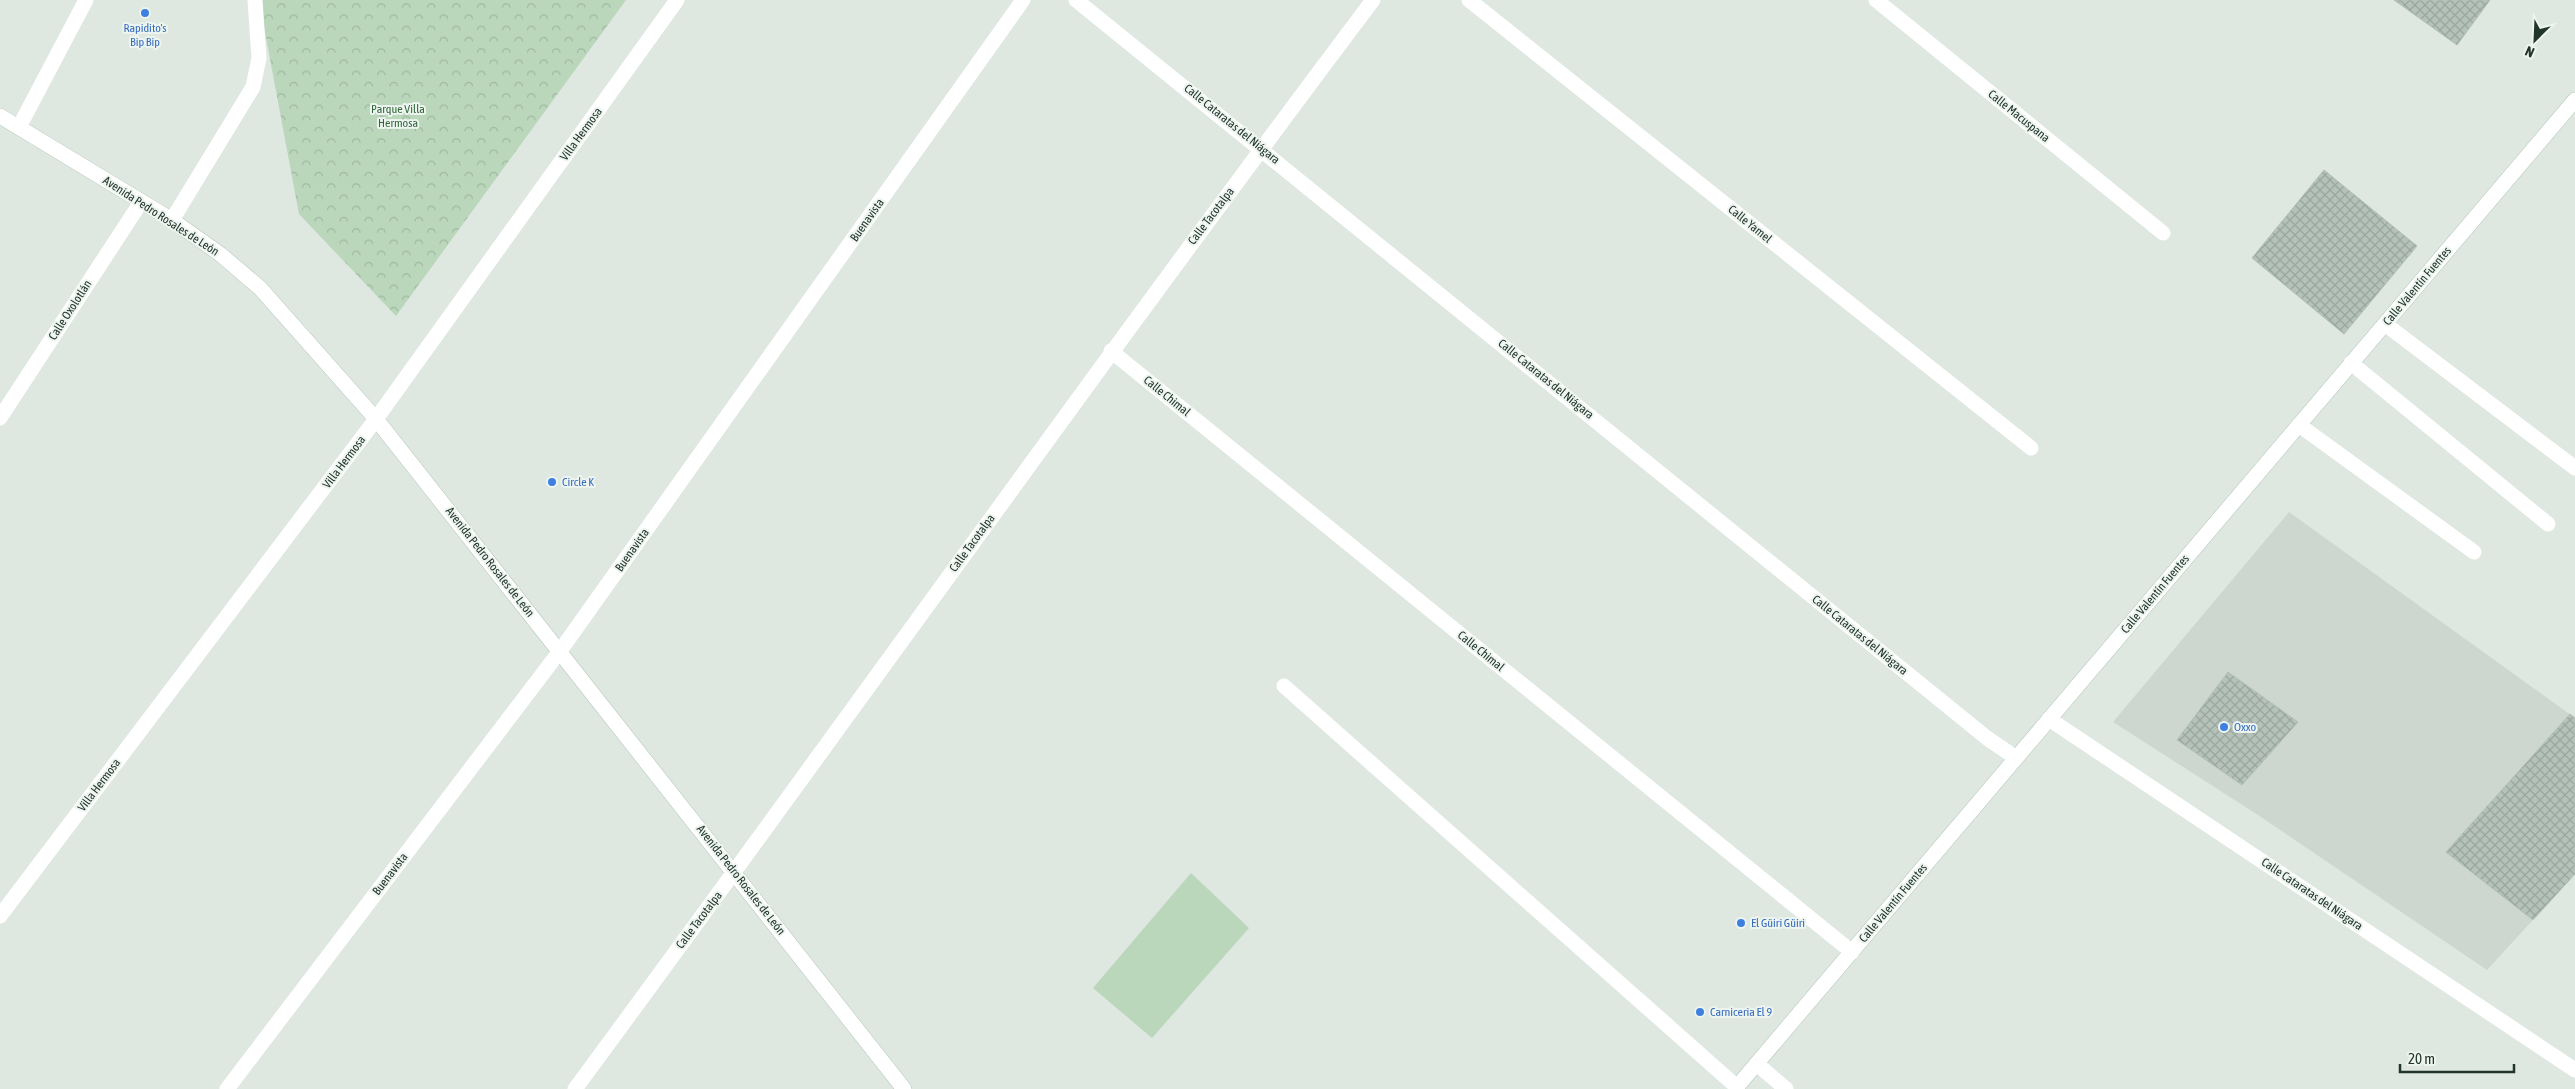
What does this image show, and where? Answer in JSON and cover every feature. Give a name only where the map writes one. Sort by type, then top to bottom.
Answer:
[{"type":"street","points":[[19,127],[86,0]]},
{"type":"street","points":[[172,220],[253,87],[259,58],[255,0]]},
{"type":"street","name":"Villa Hermosa","points":[[0,916],[376,419],[677,0]]},
{"type":"street","name":"Buenavista","points":[[227,1089],[560,651],[1023,0]]},
{"type":"street","name":"Calle Cataratas del Niágara","points":[[1076,0],[1262,148],[1972,725],[2016,758]]},
{"type":"street","name":"Calle Tacotalpa","points":[[575,1089],[735,872],[1111,351],[1373,0]]},
{"type":"street","name":"Calle Yamel","points":[[1469,0],[2031,448]]},
{"type":"street","name":"Calle Macuspana","points":[[1876,0],[2163,233]]},
{"type":"street","name":"Calle Valentín Fuentes","points":[[1736,1088],[2575,100]]},
{"type":"street","name":"Avenida Pedro Rosales de León","points":[[0,116],[172,220],[220,254],[260,288],[376,419],[735,872],[904,1089]]},
{"type":"street","name":"Calle Oxolotlán","points":[[0,418],[141,202]]},
{"type":"street","points":[[2385,324],[2575,468]]},
{"type":"street","name":"Calle Chimal","points":[[1111,351],[1852,952]]},
{"type":"street","points":[[2351,363],[2548,524]]},
{"type":"street","points":[[2299,425],[2474,552]]},
{"type":"street","points":[[1284,686],[1736,1088]]},
{"type":"street","name":"Calle Cataratas del Niágara","points":[[2049,719],[2575,1070]]},
{"type":"street","points":[[1756,1064],[1786,1089]]},
{"type":"shaded area","points":[[2289,512],[2575,718],[2575,874],[2487,970],[2258,815],[2113,722]]},
{"type":"green space","name":"Parque Villa Hermosa","points":[[259,0],[626,0],[396,316],[299,214]]},
{"type":"green space","points":[[1191,873],[1249,928],[1152,1038],[1093,988]]},
{"type":"building","points":[[2394,0],[2490,0],[2457,45]]},
{"type":"building","points":[[2324,170],[2417,246],[2344,334],[2252,258]]},
{"type":"building","points":[[2228,672],[2298,722],[2242,785],[2177,740]]},
{"type":"building","points":[[2570,714],[2575,718],[2575,874],[2533,920],[2446,852]]},
{"type":"place","name":"Rapidito's Bip Bip","points":[[145,13]]},
{"type":"place","name":"Circle K","points":[[552,482]]},
{"type":"place","name":"Oxxo","points":[[2224,727]]},
{"type":"place","name":"El Güiri Güiri","points":[[1741,923]]},
{"type":"place","name":"Carniceria El 9","points":[[1700,1012]]}]
